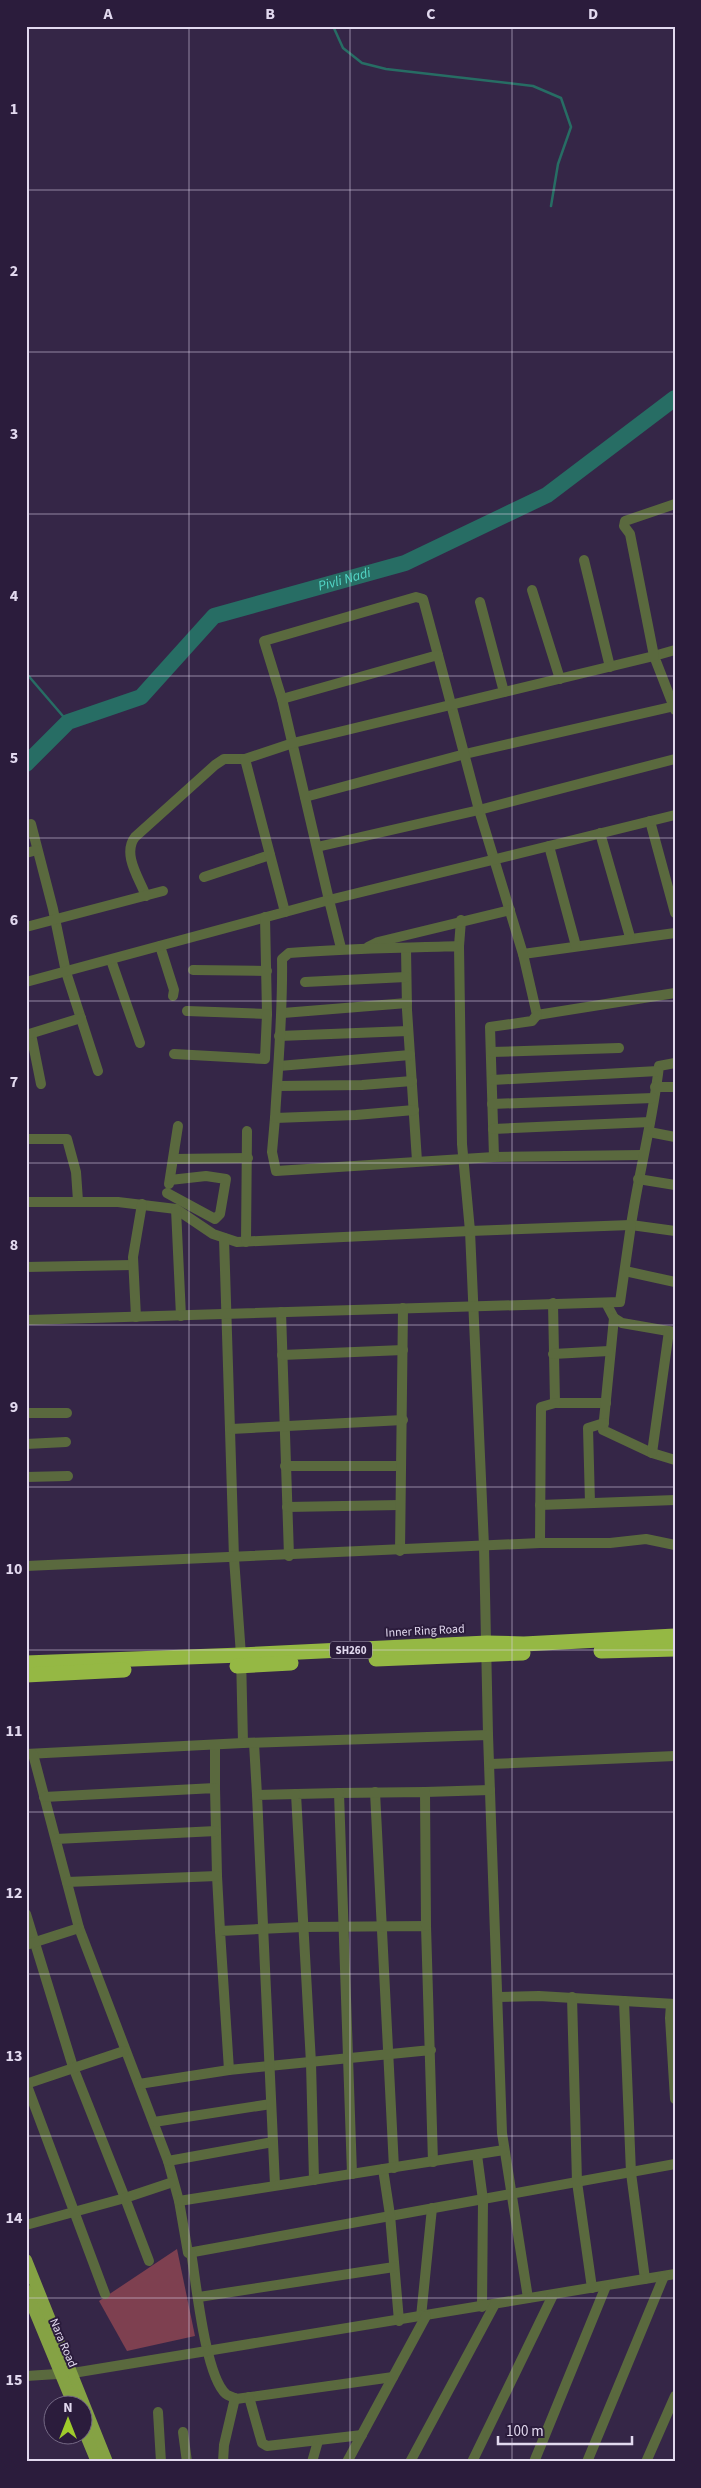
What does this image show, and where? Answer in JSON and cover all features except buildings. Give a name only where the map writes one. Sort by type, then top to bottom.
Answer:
[{"type":"highway","name":"Inner Ring Road","points":[[488,1649],[524,1644],[675,1636]]},
{"type":"highway","name":"Inner Ring Road","points":[[26,1674],[488,1649],[675,1649]]},
{"type":"highway","name":"Inner Ring Road","points":[[26,1663],[241,1661]]},
{"type":"main road","points":[[26,2260],[67,2374],[108,2462]]},
{"type":"main road","name":"Nara Road","points":[[26,2290],[67,2374],[72,2396]]},
{"type":"main road","points":[[90,2446],[97,2462]]},
{"type":"street","points":[[305,797],[464,754],[674,708],[654,656],[630,534],[624,526],[625,521],[675,504]]},
{"type":"street","points":[[584,560],[610,667]]},
{"type":"street","points":[[532,590],[560,679]]},
{"type":"street","points":[[341,948],[282,699],[264,641],[416,596],[423,600],[479,810],[523,954],[537,1015]]},
{"type":"street","points":[[480,602],[504,692]]},
{"type":"street","points":[[146,896],[129,854],[129,844],[134,836],[224,759],[245,759],[293,743],[675,650]]},
{"type":"street","points":[[282,699],[438,655]]},
{"type":"street","points":[[245,759],[285,912]]},
{"type":"street","points":[[317,848],[479,810],[675,760]]},
{"type":"street","points":[[26,982],[329,900],[675,815]]},
{"type":"street","points":[[650,821],[675,913]]},
{"type":"street","points":[[31,824],[55,918],[66,972],[98,1071]]},
{"type":"street","points":[[600,833],[630,937]]},
{"type":"street","points":[[549,846],[576,946]]},
{"type":"street","points":[[26,853],[37,850]]},
{"type":"street","points":[[204,877],[270,856]]},
{"type":"street","points":[[26,927],[162,891]]},
{"type":"street","points":[[363,950],[378,942],[461,920],[510,910]]},
{"type":"street","points":[[174,1054],[265,1059],[267,972],[265,917]]},
{"type":"street","points":[[461,920],[459,946],[462,1126],[474,1305],[484,1546],[488,1649],[488,1735],[504,2150],[528,2298]]},
{"type":"street","points":[[523,954],[675,932]]},
{"type":"street","points":[[160,946],[174,990],[174,996]]},
{"type":"street","points":[[459,946],[363,950],[341,948],[289,953],[284,956],[282,959],[282,1013],[279,1036],[278,1086],[272,1152],[276,1171],[494,1156],[642,1155]]},
{"type":"street","points":[[406,948],[408,1031],[417,1160]]},
{"type":"street","points":[[111,960],[140,1043]]},
{"type":"street","points":[[193,970],[267,972]]},
{"type":"street","points":[[305,982],[406,977]]},
{"type":"street","points":[[494,1156],[490,1027],[532,1021],[537,1015],[675,994]]},
{"type":"street","points":[[282,1013],[407,1003]]},
{"type":"street","points":[[187,1011],[267,1014]]},
{"type":"street","points":[[41,1084],[29,1034],[81,1018]]},
{"type":"street","points":[[279,1036],[408,1031]]},
{"type":"street","points":[[491,1052],[618,1048]]},
{"type":"street","points":[[278,1066],[410,1054]]},
{"type":"street","points":[[26,1320],[620,1302],[638,1179],[650,1127],[659,1066],[675,1063]]},
{"type":"street","points":[[492,1080],[658,1071]]},
{"type":"street","points":[[278,1086],[353,1085],[412,1081]]},
{"type":"street","points":[[492,1104],[654,1092],[675,1087]]},
{"type":"street","points":[[275,1118],[356,1115],[414,1110]]},
{"type":"street","points":[[165,1208],[178,1126]]},
{"type":"street","points":[[493,1129],[650,1127],[675,1136]]},
{"type":"street","points":[[246,1242],[247,1131]]},
{"type":"street","points":[[26,1139],[67,1139],[76,1172],[78,1201]]},
{"type":"street","points":[[174,1159],[248,1158]]},
{"type":"street","points":[[170,1180],[206,1176],[226,1179],[220,1214],[216,1219]]},
{"type":"street","points":[[638,1179],[675,1186]]},
{"type":"street","points":[[167,1193],[216,1219],[221,1237],[227,1314],[234,1558],[241,1661],[243,1743]]},
{"type":"street","points":[[26,1202],[78,1201],[142,1204],[176,1209],[221,1237],[246,1242],[631,1225],[675,1231]]},
{"type":"street","points":[[136,1317],[133,1265],[142,1204]]},
{"type":"street","points":[[176,1209],[181,1316]]},
{"type":"street","points":[[26,1267],[133,1265]]},
{"type":"street","points":[[626,1271],[675,1282]]},
{"type":"street","points":[[553,1303],[555,1403]]},
{"type":"street","points":[[606,1303],[614,1318],[622,1323],[672,1331],[652,1453]]},
{"type":"street","points":[[400,1550],[403,1308]]},
{"type":"street","points":[[281,1312],[285,1466],[290,1556]]},
{"type":"street","points":[[614,1318],[609,1351],[603,1430],[652,1453],[675,1460]]},
{"type":"street","points":[[282,1355],[403,1350]]},
{"type":"street","points":[[553,1354],[609,1351]]},
{"type":"street","points":[[540,1544],[540,1407],[555,1403],[606,1403]]},
{"type":"street","points":[[26,1413],[68,1412]]},
{"type":"street","points":[[231,1429],[403,1420]]},
{"type":"street","points":[[590,1503],[588,1428],[604,1423]]},
{"type":"street","points":[[26,1444],[66,1442]]},
{"type":"street","points":[[285,1466],[401,1466]]},
{"type":"street","points":[[26,1477],[68,1476]]},
{"type":"street","points":[[540,1505],[675,1500]]},
{"type":"street","points":[[287,1507],[400,1505]]},
{"type":"street","points":[[26,1566],[290,1556],[484,1546],[610,1543],[646,1539],[675,1545]]},
{"type":"street","points":[[488,1735],[243,1743],[30,1754],[44,1797],[80,1928],[124,2051],[139,2084],[168,2161],[179,2201],[188,2253],[675,2164]]},
{"type":"street","points":[[254,1743],[261,1929],[275,2185]]},
{"type":"street","points":[[215,1745],[217,1876],[229,2070]]},
{"type":"street","points":[[490,1764],[675,1756]]},
{"type":"street","points":[[44,1797],[215,1788]]},
{"type":"street","points":[[257,1795],[490,1790]]},
{"type":"street","points":[[375,1792],[388,2055],[390,2215],[399,2321]]},
{"type":"street","points":[[425,1792],[426,1926],[433,2162]]},
{"type":"street","points":[[339,1793],[352,2174]]},
{"type":"street","points":[[296,1794],[311,2063],[314,2180]]},
{"type":"street","points":[[56,1839],[216,1831]]},
{"type":"street","points":[[67,1882],[217,1876]]},
{"type":"street","points":[[26,1914],[30,1944],[73,2067],[149,2261]]},
{"type":"street","points":[[220,1931],[303,1927],[426,1926]]},
{"type":"street","points":[[30,1944],[80,1928]]},
{"type":"street","points":[[498,1997],[572,1997],[673,2004],[670,2018],[675,2099]]},
{"type":"street","points":[[572,1997],[577,2182],[592,2288]]},
{"type":"street","points":[[624,2001],[631,2173],[645,2279]]},
{"type":"street","points":[[139,2084],[229,2070],[431,2050]]},
{"type":"street","points":[[105,2294],[26,2084],[124,2051]]},
{"type":"street","points":[[154,2122],[270,2104]]},
{"type":"street","points":[[168,2161],[273,2142]]},
{"type":"street","points":[[179,2201],[504,2150]]},
{"type":"street","points":[[477,2155],[483,2200],[482,2307]]},
{"type":"street","points":[[26,2225],[125,2198],[173,2182]]},
{"type":"street","points":[[348,2462],[424,2316],[432,2208]]},
{"type":"street","points":[[192,2252],[207,2351],[219,2384],[226,2394],[235,2398],[249,2397],[393,2378]]},
{"type":"street","points":[[199,2297],[394,2267]]},
{"type":"street","points":[[26,2376],[67,2374],[399,2321],[675,2274]]},
{"type":"street","points":[[587,2462],[664,2276]]},
{"type":"street","points":[[534,2462],[606,2286]]},
{"type":"street","points":[[472,2462],[553,2295]]},
{"type":"street","points":[[410,2462],[495,2304]]},
{"type":"street","points":[[646,2462],[675,2396]]},
{"type":"street","points":[[249,2397],[262,2443],[267,2446],[362,2435]]},
{"type":"street","points":[[223,2462],[224,2445],[235,2398]]},
{"type":"street","points":[[158,2412],[161,2462]]},
{"type":"street","points":[[184,2432],[187,2462]]},
{"type":"street","points":[[312,2462],[318,2441]]},
{"type":"shaded area","points":[[177,2249],[195,2336],[127,2351],[99,2301]]},
{"type":"waterway","points":[[333,26],[343,48],[362,63],[386,69],[533,86],[561,98],[571,127],[558,164],[551,206]]},
{"type":"waterway","name":"Pivli Nadi","points":[[26,764],[68,722],[141,697],[214,616],[405,563],[547,495],[675,398]]},
{"type":"waterway","points":[[26,673],[68,722]]}]
